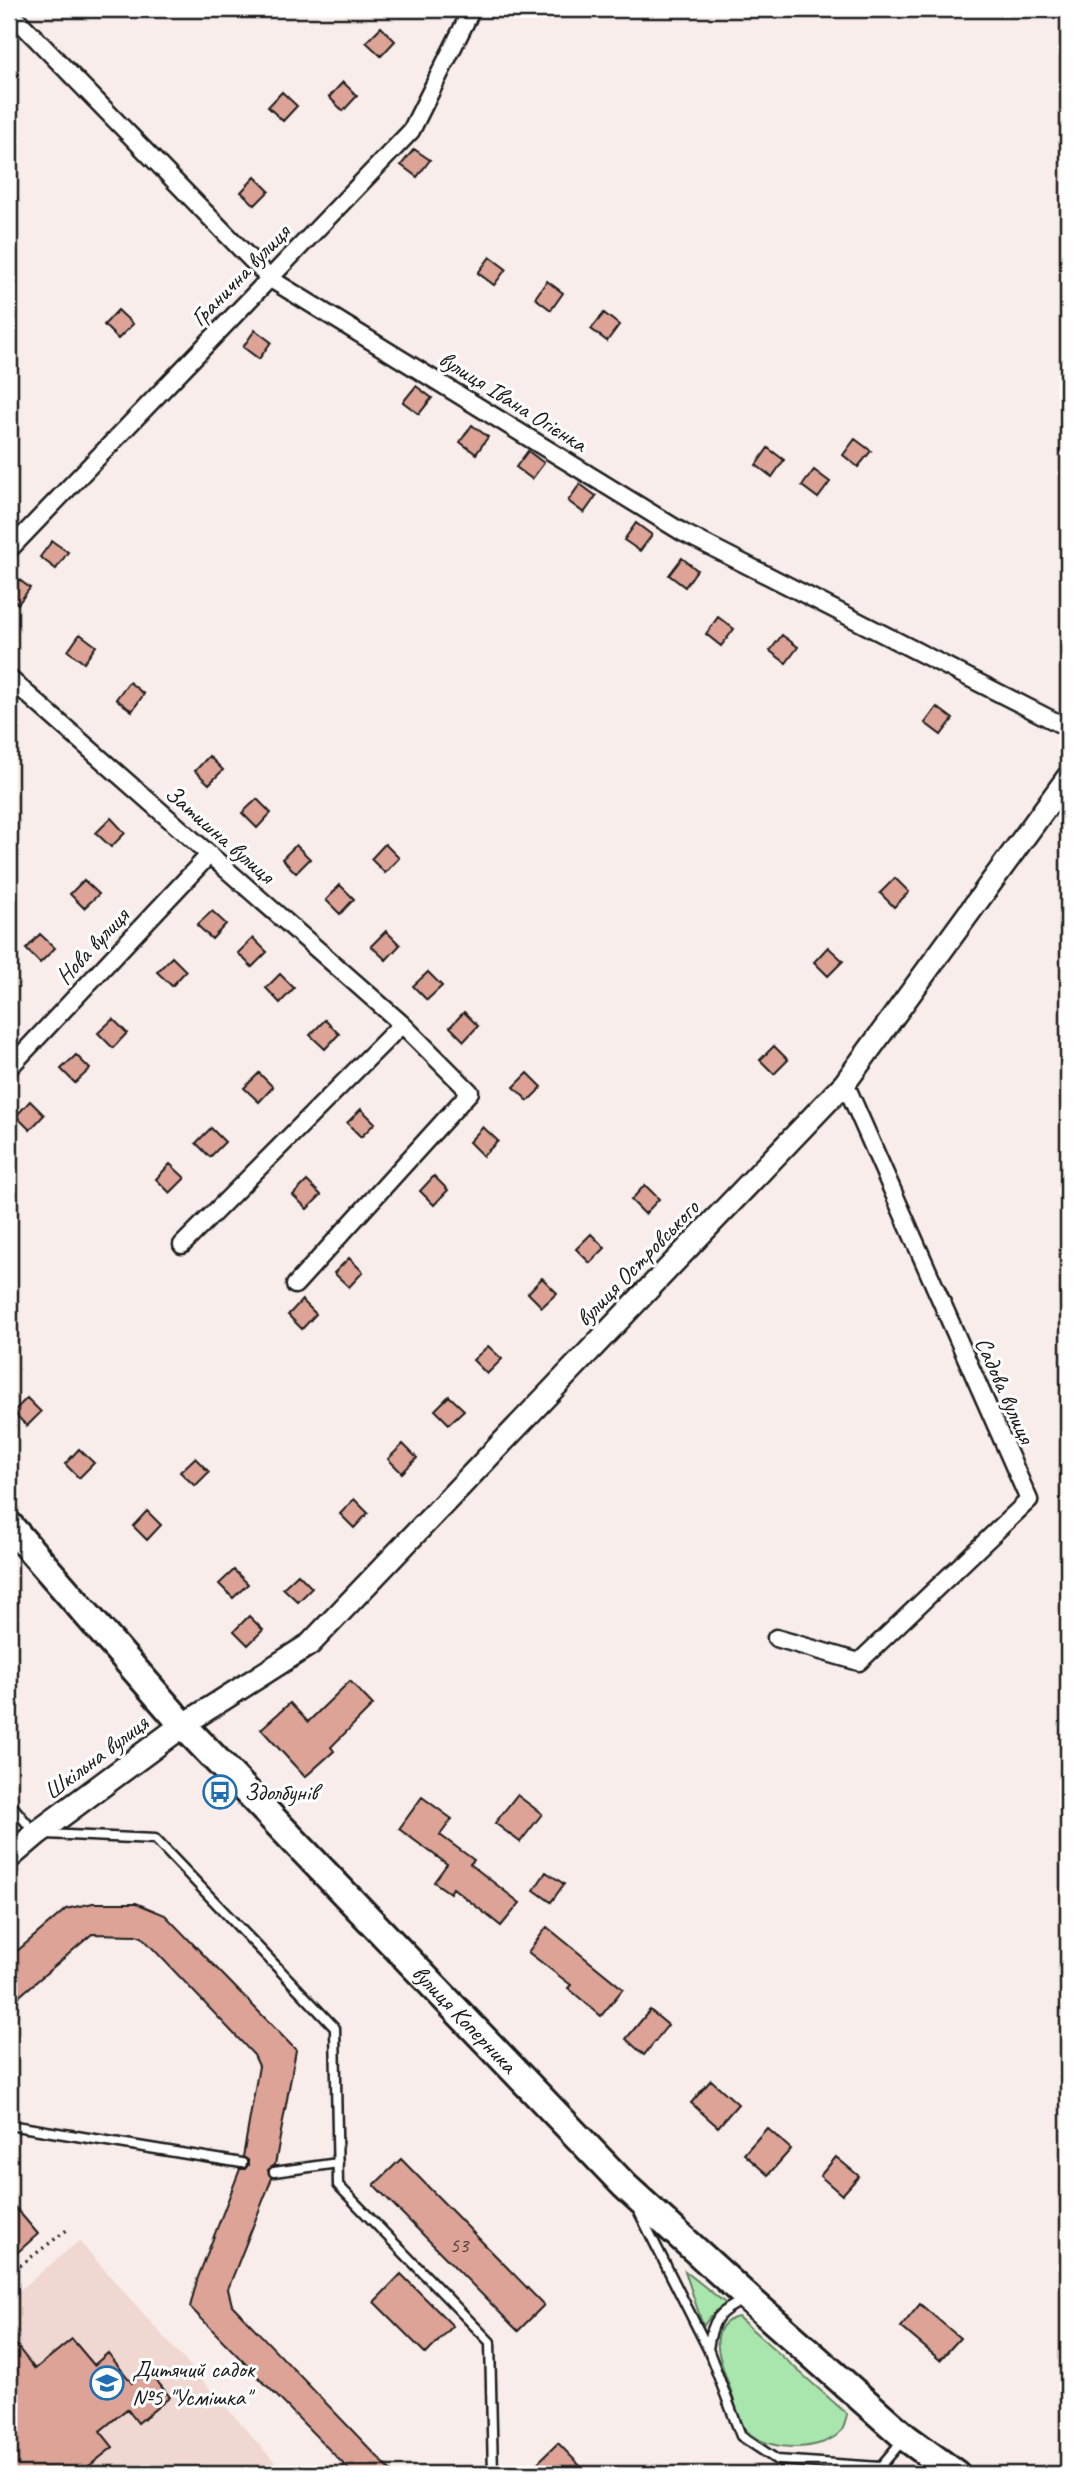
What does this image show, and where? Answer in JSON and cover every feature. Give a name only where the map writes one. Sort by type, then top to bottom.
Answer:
[{"type":"main road","name":"вулиця Коперника","points":[[9,1525],[183,1725],[625,2186],[905,2437],[956,2474]]},
{"type":"main road","name":"Шкільна вулиця","points":[[9,1857],[183,1725]]},
{"type":"street","name":"Гранична вулиця","points":[[9,550],[411,131],[472,9]]},
{"type":"street","name":"вулиця Івана Огієнка","points":[[9,10],[269,278],[682,532],[1068,728]]},
{"type":"street","name":"Затишна вулиця","points":[[9,678],[402,1024],[470,1092],[296,1285]]},
{"type":"street","name":"вулиця Островського","points":[[183,1725],[310,1644],[845,1083],[1068,777]]},
{"type":"street","name":"Нова вулиця","points":[[9,1068],[209,855]]},
{"type":"street","points":[[182,1245],[402,1024]]},
{"type":"street","name":"Садова вулиця","points":[[776,1638],[859,1662],[1029,1500],[845,1083]]},
{"type":"lane","points":[[9,1802],[36,1834],[155,1839],[335,2028],[338,2185],[489,2342],[493,2474]]},
{"type":"lane","points":[[9,2125],[242,2162]]},
{"type":"lane","points":[[274,2172],[338,2163]]},
{"type":"lane","points":[[625,2186],[708,2349],[741,2436],[777,2460],[880,2467],[889,2474]]},
{"type":"lane","points":[[708,2349],[711,2327],[725,2308],[748,2298]]},
{"type":"lane","points":[[880,2467],[905,2437]]},
{"type":"path","points":[[9,2274],[67,2230]]},
{"type":"shaded area","name":"Дитячий садок №5 \"Усмішка\"","points":[[79,2241],[279,2467],[270,2474],[9,2474],[9,2299]]},
{"type":"green space","points":[[685,2271],[729,2306],[711,2316],[703,2326]]},
{"type":"green space","points":[[738,2317],[847,2414],[842,2430],[834,2438],[809,2446],[781,2446],[767,2443],[747,2431],[737,2412],[718,2348],[721,2329],[727,2322]]},
{"type":"building","points":[[381,27],[395,41],[381,56],[366,42]]},
{"type":"building","points":[[343,82],[357,96],[343,111],[329,97]]},
{"type":"building","points":[[282,92],[297,106],[283,121],[268,107]]},
{"type":"building","points":[[414,149],[430,160],[417,177],[401,165]]},
{"type":"building","points":[[255,177],[269,191],[255,205],[241,192]]},
{"type":"building","points":[[490,257],[506,269],[494,285],[478,273]]},
{"type":"building","points":[[547,281],[563,293],[551,310],[535,298]]},
{"type":"building","points":[[118,310],[133,324],[118,339],[104,325]]},
{"type":"building","points":[[604,313],[619,325],[607,341],[591,329]]},
{"type":"building","points":[[255,330],[271,342],[259,359],[243,347]]},
{"type":"building","points":[[416,386],[432,398],[419,414],[403,402]]},
{"type":"building","points":[[472,425],[488,437],[476,454],[460,442]]},
{"type":"building","points":[[855,439],[871,451],[858,467],[843,455]]},
{"type":"building","points":[[768,448],[784,460],[772,477],[756,465]]},
{"type":"building","points":[[528,451],[544,463],[532,479],[516,467]]},
{"type":"building","points":[[814,470],[830,482],[818,498],[802,486]]},
{"type":"building","points":[[580,484],[596,496],[584,513],[568,501]]},
{"type":"building","points":[[636,523],[652,535],[640,551],[624,540]]},
{"type":"building","points":[[52,541],[68,552],[56,569],[40,557]]},
{"type":"building","points":[[682,558],[697,570],[685,587],[669,575]]},
{"type":"building","points":[[9,572],[30,588],[18,604],[9,597]]},
{"type":"building","points":[[718,617],[734,629],[721,646],[706,634]]},
{"type":"building","points":[[80,634],[96,646],[84,663],[68,651]]},
{"type":"building","points":[[782,635],[798,647],[786,663],[770,651]]},
{"type":"building","points":[[129,682],[144,694],[132,711],[116,699]]},
{"type":"building","points":[[937,707],[953,719],[941,735],[925,723]]},
{"type":"building","points":[[209,756],[223,770],[209,784],[195,771]]},
{"type":"building","points":[[257,799],[271,813],[257,828],[242,813]]},
{"type":"building","points":[[111,818],[125,833],[111,847],[96,833]]},
{"type":"building","points":[[385,844],[399,858],[385,873],[371,859]]},
{"type":"building","points":[[296,845],[310,859],[296,873],[282,859]]},
{"type":"building","points":[[895,878],[909,892],[894,907],[880,893]]},
{"type":"building","points":[[84,880],[99,894],[84,908],[70,894]]},
{"type":"building","points":[[340,885],[354,899],[340,914],[326,900]]},
{"type":"building","points":[[212,911],[226,924],[212,939],[197,925]]},
{"type":"building","points":[[386,931],[400,945],[386,960],[371,946]]},
{"type":"building","points":[[40,934],[55,948],[40,963],[26,949]]},
{"type":"building","points":[[253,938],[267,952],[252,967],[238,953]]},
{"type":"building","points":[[828,947],[843,961],[828,976],[814,962]]},
{"type":"building","points":[[172,957],[186,971],[172,986],[157,972]]},
{"type":"building","points":[[428,972],[442,986],[427,1000],[413,986]]},
{"type":"building","points":[[280,974],[294,988],[280,1003],[266,988]]},
{"type":"building","points":[[464,1012],[478,1026],[464,1041],[450,1027]]},
{"type":"building","points":[[113,1019],[127,1033],[113,1048],[98,1033]]},
{"type":"building","points":[[325,1020],[339,1034],[325,1049],[310,1035]]},
{"type":"building","points":[[774,1046],[788,1060],[774,1074],[760,1060]]},
{"type":"building","points":[[76,1055],[90,1069],[75,1083],[61,1069]]},
{"type":"building","points":[[259,1073],[273,1087],[259,1102],[244,1088]]},
{"type":"building","points":[[528,1073],[542,1087],[528,1101],[514,1087]]},
{"type":"building","points":[[30,1101],[44,1115],[30,1130],[16,1116]]},
{"type":"building","points":[[361,1109],[375,1123],[361,1137],[347,1123]]},
{"type":"building","points":[[483,1127],[498,1141],[483,1156],[469,1142]]},
{"type":"building","points":[[211,1128],[225,1142],[210,1157],[196,1143]]},
{"type":"building","points":[[170,1164],[185,1178],[170,1193],[156,1179]]},
{"type":"building","points":[[434,1176],[448,1190],[434,1205],[420,1191]]},
{"type":"building","points":[[307,1181],[321,1195],[307,1209],[293,1195]]},
{"type":"building","points":[[645,1185],[659,1199],[645,1214],[631,1200]]},
{"type":"building","points":[[591,1234],[605,1248],[590,1263],[576,1249]]},
{"type":"building","points":[[349,1258],[363,1272],[349,1287],[334,1273]]},
{"type":"building","points":[[542,1278],[557,1293],[542,1307],[528,1293]]},
{"type":"building","points":[[302,1300],[316,1314],[302,1329],[288,1315]]},
{"type":"building","points":[[488,1346],[502,1359],[487,1374],[473,1360]]},
{"type":"building","points":[[449,1396],[464,1410],[449,1424],[435,1410]]},
{"type":"building","points":[[27,1398],[41,1412],[27,1426],[13,1412]]},
{"type":"building","points":[[403,1444],[417,1458],[402,1473],[388,1459]]},
{"type":"building","points":[[79,1449],[94,1463],[79,1478],[65,1464]]},
{"type":"building","points":[[195,1458],[209,1472],[195,1486],[180,1472]]},
{"type":"building","points":[[354,1499],[368,1513],[354,1528],[340,1514]]},
{"type":"building","points":[[147,1511],[161,1525],[147,1540],[133,1526]]},
{"type":"building","points":[[234,1570],[248,1584],[233,1598],[219,1584]]},
{"type":"building","points":[[298,1574],[312,1588],[298,1602],[283,1588]]},
{"type":"building","points":[[249,1616],[263,1630],[248,1645],[234,1631]]},
{"type":"building","points":[[350,1681],[373,1705],[331,1747],[334,1751],[305,1777],[261,1729],[290,1703],[308,1722]]},
{"type":"building","points":[[517,1795],[542,1814],[520,1842],[495,1823]]},
{"type":"building","points":[[422,1797],[452,1819],[440,1835],[474,1860],[470,1864],[520,1903],[501,1926],[453,1888],[450,1893],[434,1882],[447,1864],[399,1829]]},
{"type":"building","points":[[546,1872],[564,1884],[551,1902],[534,1890]]},
{"type":"building","points":[[93,1903],[136,1903],[165,1915],[296,2050],[275,2165],[268,2170],[272,2178],[228,2289],[232,2305],[394,2474],[353,2474],[190,2307],[197,2280],[240,2169],[245,2169],[248,2165],[248,2160],[243,2157],[259,2066],[254,2055],[142,1937],[136,1935],[92,1934],[9,2005],[9,1958],[66,1909]]},
{"type":"building","points":[[547,1927],[623,1989],[601,2016],[568,1988],[571,1985],[528,1952]]},
{"type":"building","points":[[650,2010],[668,2025],[644,2055],[626,2039]]},
{"type":"building","points":[[711,2080],[738,2104],[718,2127],[691,2103]]},
{"type":"building","points":[[767,2128],[791,2149],[768,2175],[744,2154]]},
{"type":"building","points":[[836,2157],[859,2176],[842,2195],[820,2176]]},
{"type":"building","points":[[401,2159],[544,2305],[518,2331],[374,2185]]},
{"type":"building","points":[[9,2200],[38,2234],[9,2260]]},
{"type":"building","points":[[401,2274],[453,2326],[426,2354],[374,2302]]},
{"type":"building","points":[[920,2304],[960,2338],[940,2360],[901,2327]]},
{"type":"building","points":[[9,2336],[35,2369],[72,2339],[94,2365],[108,2353],[132,2383],[148,2370],[170,2397],[138,2423],[127,2409],[100,2431],[113,2447],[79,2474],[9,2474]]},
{"type":"building","points":[[558,2443],[588,2474],[526,2474]]},
{"type":"place","name":"Здолбунів","points":[[220,1792]]},
{"type":"place","name":"Дитячий садок №5 \"Усмішка\"","points":[[107,2383]]}]
